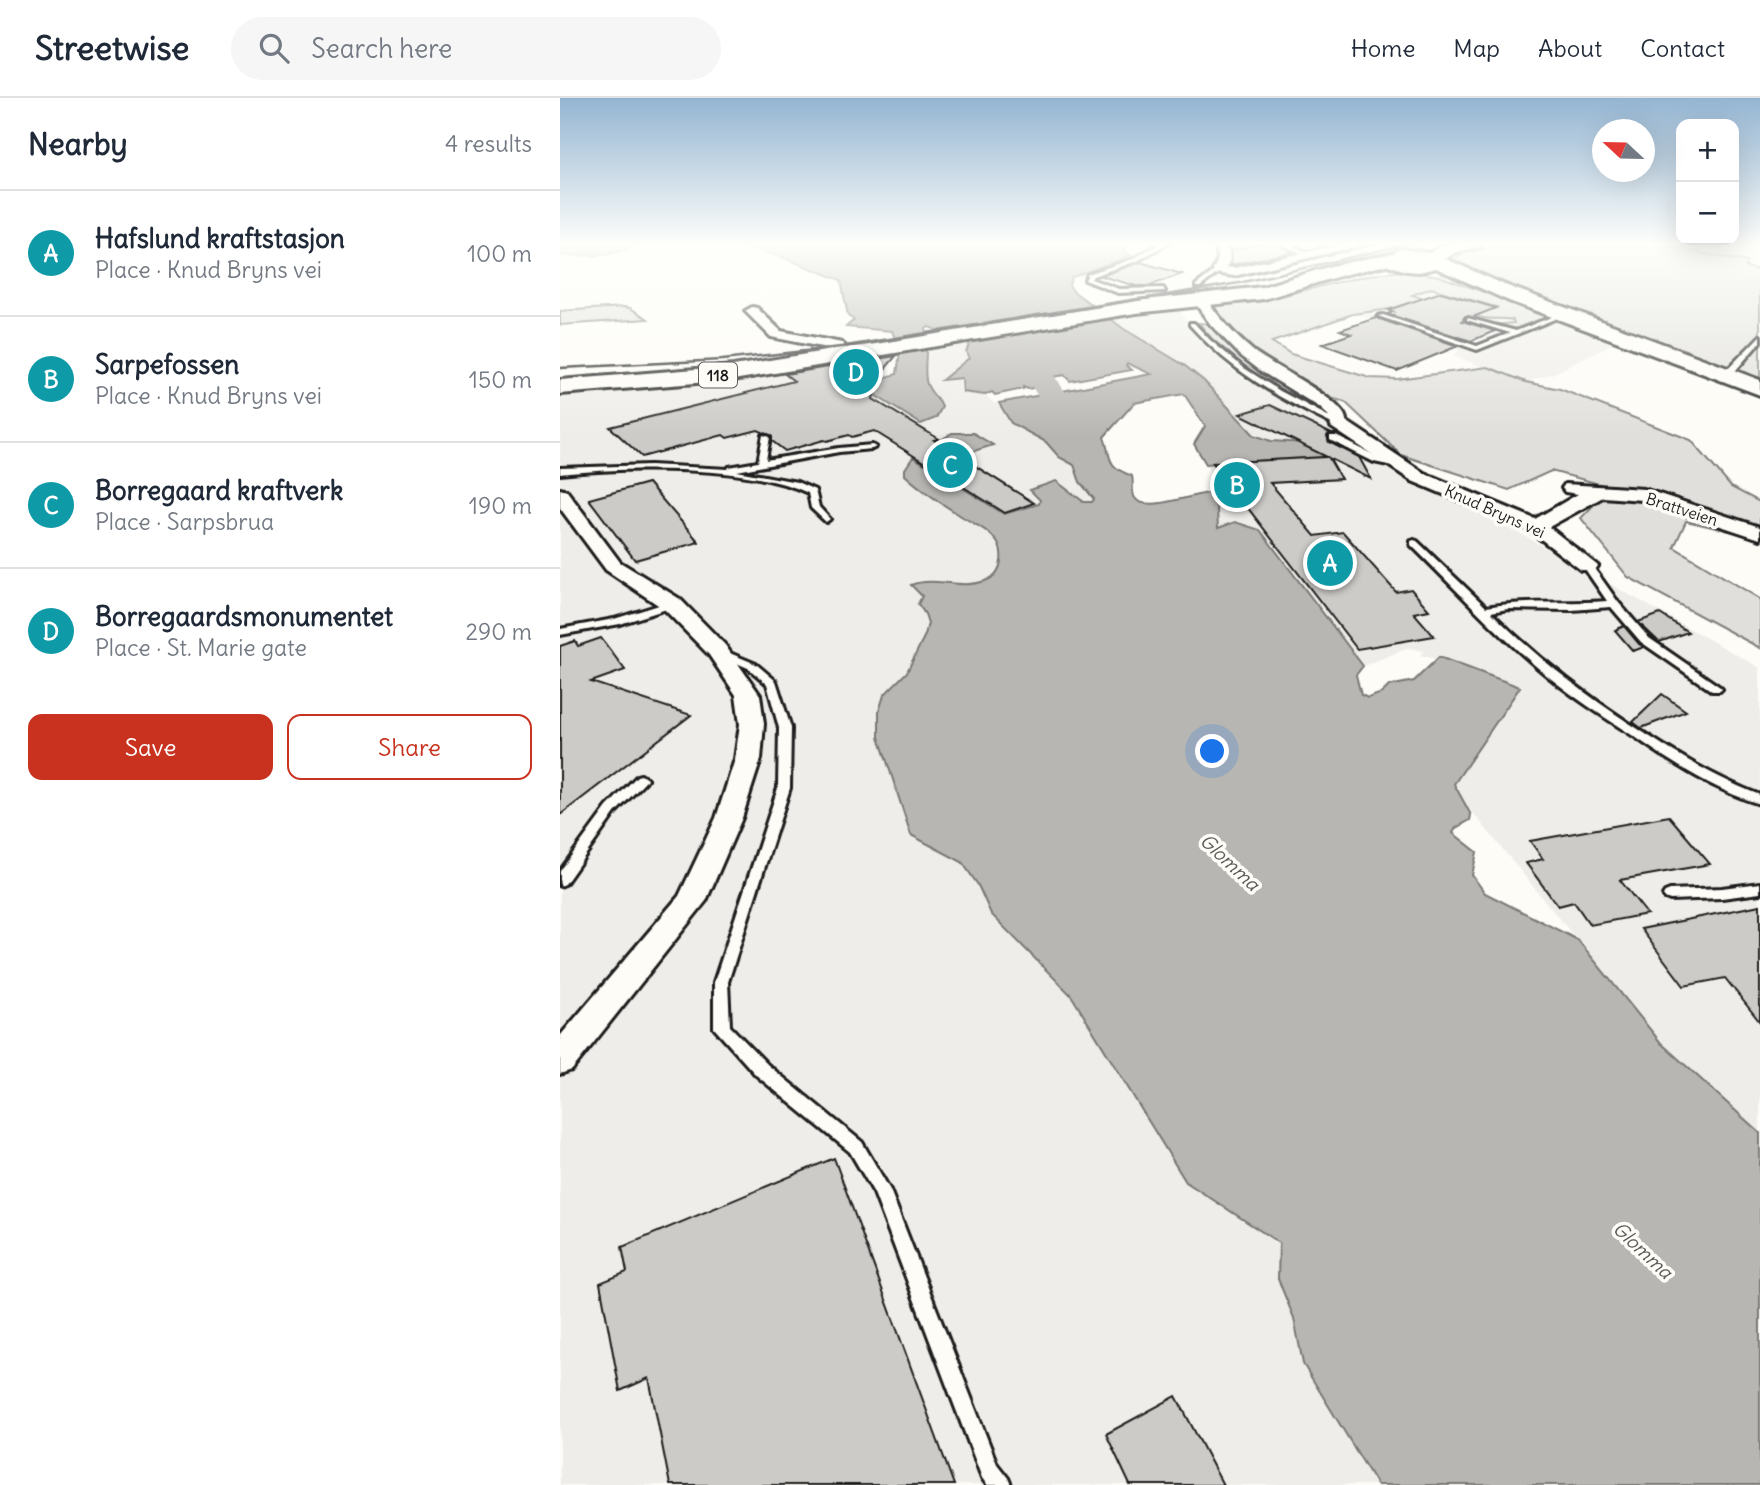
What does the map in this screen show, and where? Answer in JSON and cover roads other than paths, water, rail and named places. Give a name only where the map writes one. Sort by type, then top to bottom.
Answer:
[{"type":"main road","name":"118","points":[[560,387],[702,377],[1137,307]]},
{"type":"main road","points":[[1543,307],[1760,388]]},
{"type":"street","points":[[1206,307],[1216,325],[1262,365],[1322,398],[1338,416],[1335,431],[1393,461]]},
{"type":"street","points":[[752,311],[776,334],[837,346],[847,355]]},
{"type":"street","name":"Knud Bryns vei","points":[[1393,461],[1433,484],[1536,526],[1588,566]]},
{"type":"street","name":"Brattveien","points":[[1571,488],[1644,495],[1760,533]]},
{"type":"street","name":"Brattveien","points":[[1536,526],[1592,494],[1604,491]]},
{"type":"street","points":[[560,495],[613,566],[672,604],[717,650],[748,695],[752,724],[748,759],[729,818],[691,901],[608,998],[560,1060]]},
{"type":"lane","points":[[1381,316],[1477,348],[1563,314]]},
{"type":"lane","points":[[1469,319],[1517,333]]},
{"type":"lane","points":[[1192,324],[1211,347],[1248,377],[1335,431]]},
{"type":"lane","points":[[1727,375],[1760,338]]},
{"type":"lane","points":[[762,462],[766,437]]},
{"type":"lane","points":[[722,472],[762,462],[872,447]]},
{"type":"lane","points":[[560,471],[586,467],[626,467],[722,472],[804,485],[812,492],[815,508],[825,519]]},
{"type":"lane","points":[[1414,542],[1514,641],[1574,691],[1688,767],[1760,800]]},
{"type":"lane","name":"Knud Bryns vei","points":[[1588,566],[1614,604],[1645,640],[1716,689]]},
{"type":"lane","points":[[560,632],[616,622],[672,604]]},
{"type":"lane","points":[[1483,611],[1508,606],[1572,607],[1614,604]]},
{"type":"lane","points":[[717,650],[752,666],[772,683],[785,728],[784,788],[721,982],[722,1028],[762,1070],[856,1147],[881,1190],[989,1471],[1001,1485]]},
{"type":"lane","points":[[560,881],[611,810],[641,779]]},
{"type":"lane","points":[[1670,895],[1760,888]]},
{"type":"water","points":[[846,307],[1094,307],[1204,381],[1254,435],[1271,441],[1324,444],[1353,455],[1206,464],[1194,444],[1205,426],[1184,394],[1134,403],[1104,437],[1113,465],[1132,476],[1134,496],[1140,502],[1158,503],[1209,493],[1217,509],[1218,528],[1235,522],[1260,530],[1363,666],[1356,675],[1361,695],[1368,698],[1382,693],[1389,686],[1414,681],[1439,657],[1520,687],[1454,784],[1471,815],[1470,820],[1456,828],[1453,833],[1477,852],[1472,875],[1485,893],[1578,940],[1661,1043],[1760,1133],[1760,1485],[1377,1485],[1303,1364],[1294,1318],[1278,1279],[1279,1243],[1186,1182],[1071,995],[991,914],[978,885],[962,862],[911,835],[879,737],[879,711],[884,695],[907,672],[928,623],[918,604],[922,596],[911,585],[985,581],[996,573],[1001,561],[1000,548],[990,534],[939,502],[905,475],[905,469],[913,457],[1004,514],[1039,504],[1040,500],[1030,490],[1056,481],[1084,502],[1092,502],[1094,499],[1080,482],[1074,465],[1059,457],[1046,442],[1011,423],[999,403],[1151,374],[1127,363],[1132,370],[1070,381],[1064,375],[1052,377],[1058,383],[1028,389],[1023,387],[995,395],[992,392],[985,395],[963,392],[962,378],[942,380],[969,358],[966,352],[970,342],[929,327],[926,329],[926,378],[928,387],[942,407],[936,418],[921,424],[870,392],[876,386],[872,381],[897,374],[900,352],[892,331],[846,327],[854,320],[848,316]]},
{"type":"water","points":[[952,433],[973,433],[993,445],[968,453],[943,439]]},
{"type":"waterway","name":"Glomma","points":[[993,307],[1051,393],[1082,453]]},
{"type":"railway","points":[[560,368],[722,360],[868,344],[1095,307]]},
{"type":"place","name":"Borregaardsmonumentet","points":[[856,372]]},
{"type":"place","name":"Borregaard kraftverk","points":[[950,465]]},
{"type":"place","name":"Sarpefossen","points":[[1237,485]]},
{"type":"place","name":"Hafslund kraftstasjon","points":[[1330,563]]}]
